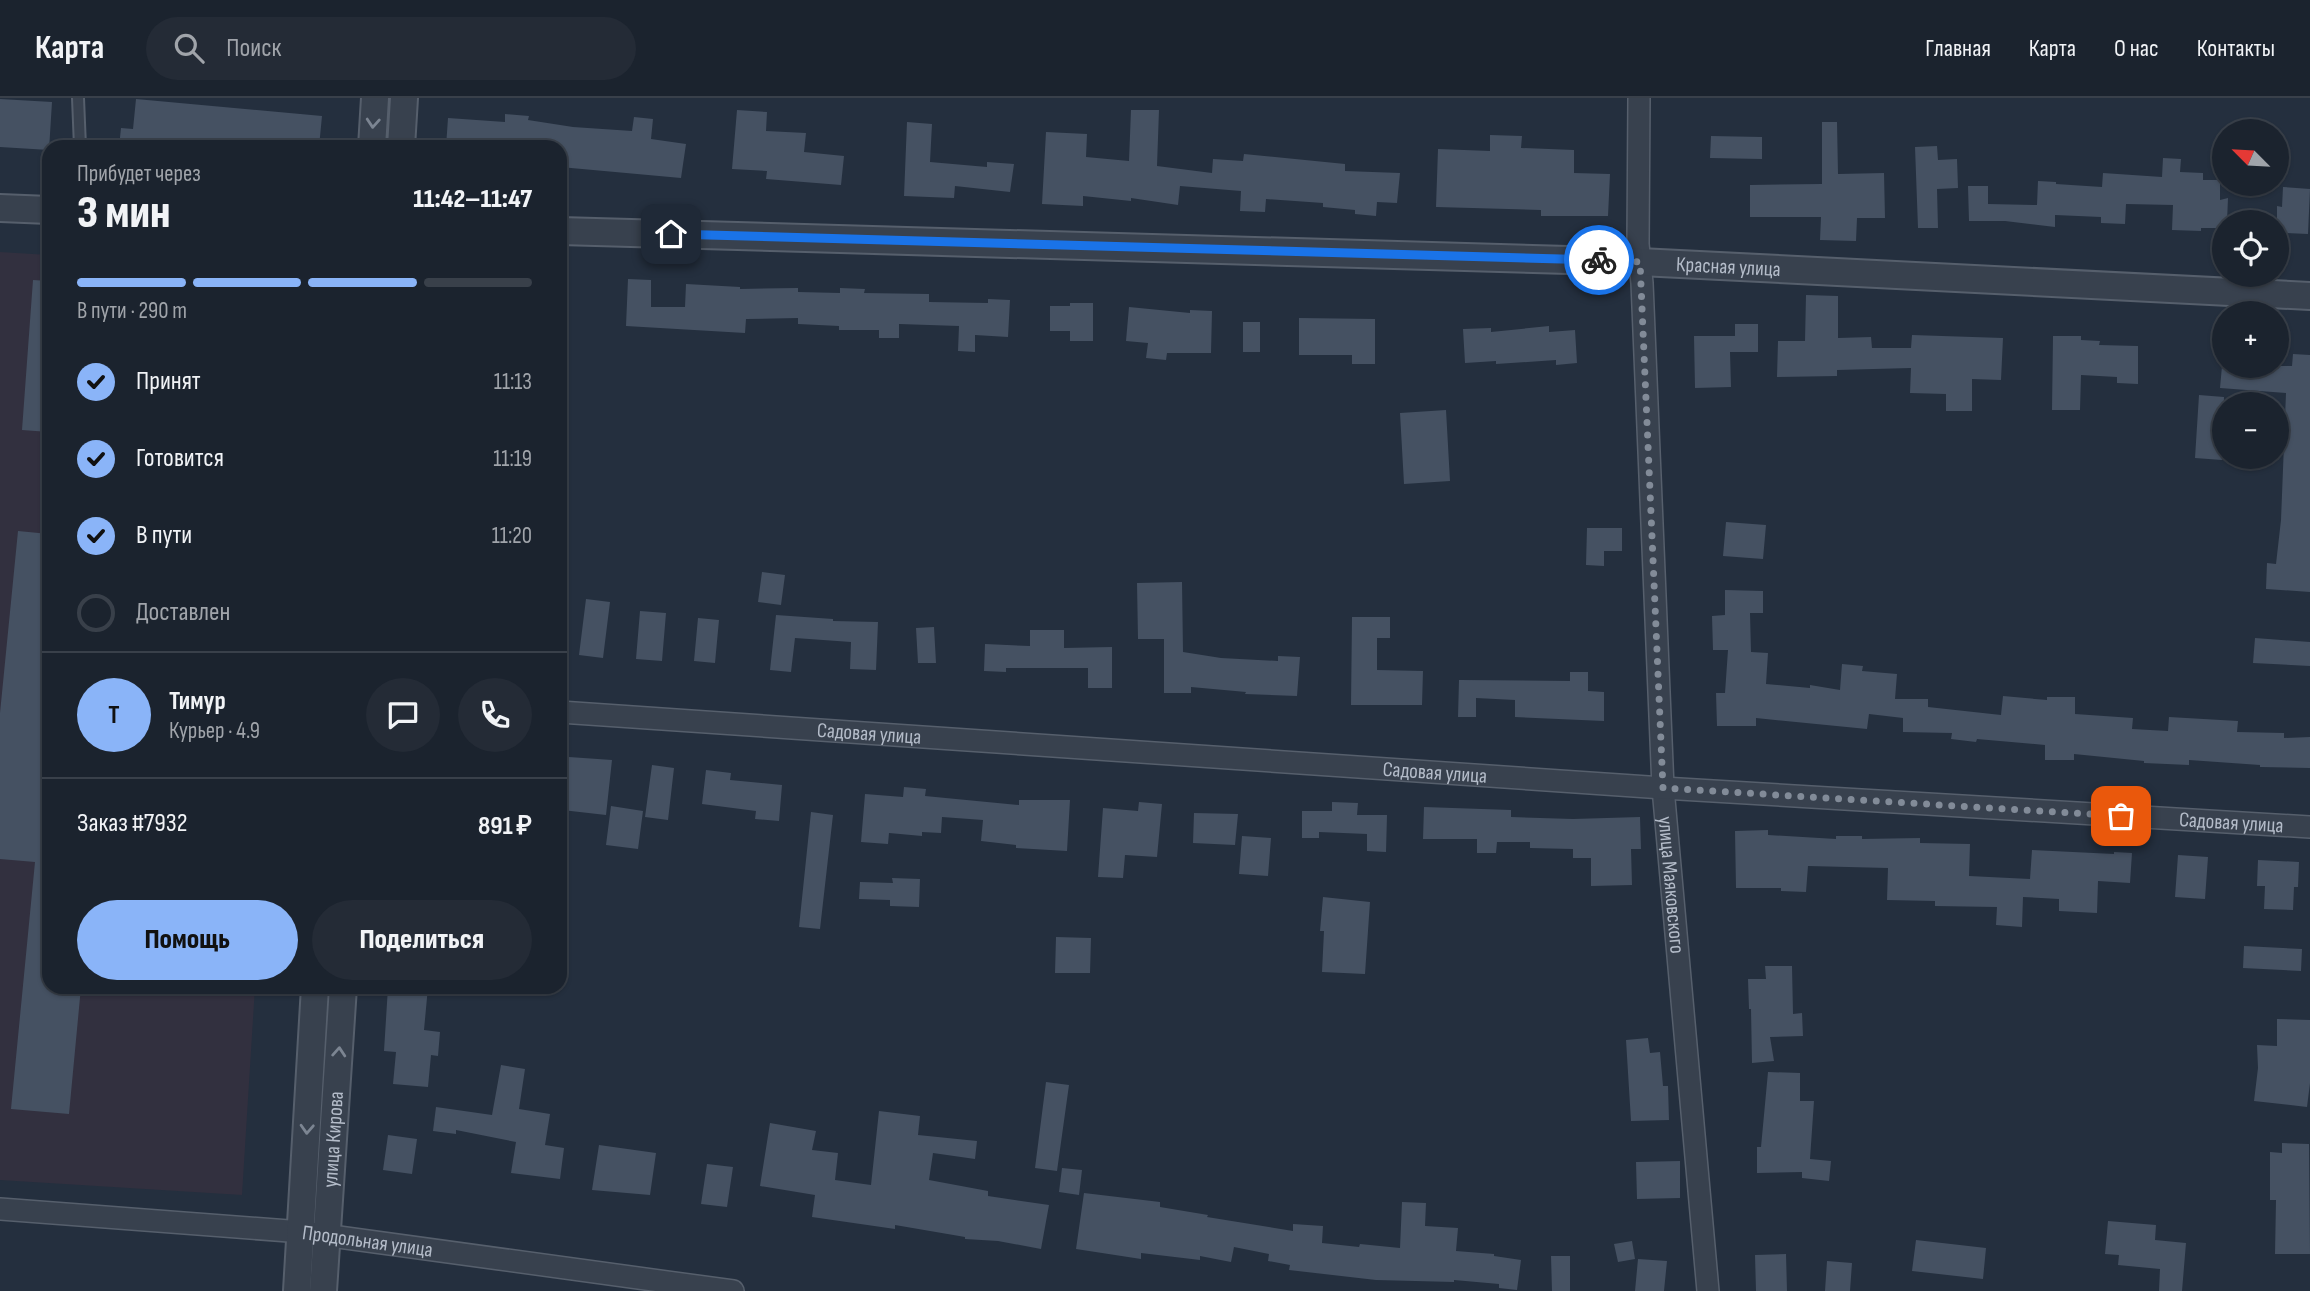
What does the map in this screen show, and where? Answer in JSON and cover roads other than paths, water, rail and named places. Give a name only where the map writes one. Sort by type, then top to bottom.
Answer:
[{"type":"street","points":[[372,140],[375,98]]},
{"type":"street","points":[[401,140],[404,98]]},
{"type":"street","name":"улица Маяковского","points":[[1639,98],[1638,244],[1663,788],[1708,1291]]},
{"type":"street","points":[[0,208],[42,210]]},
{"type":"street","name":"Красная улица","points":[[567,231],[1640,262],[2310,296]]},
{"type":"street","name":"Садовая улица","points":[[567,712],[1663,788],[2310,827]]},
{"type":"street","name":"улица Кирова","points":[[315,994],[315,1234],[323,1291]]},
{"type":"street","name":"улица Кирова","points":[[297,1291],[315,1234],[342,994]]},
{"type":"street","name":"Продольная улица","points":[[0,1209],[315,1234],[733,1291]]},
{"type":"lane","points":[[78,98],[80,140]]}]
